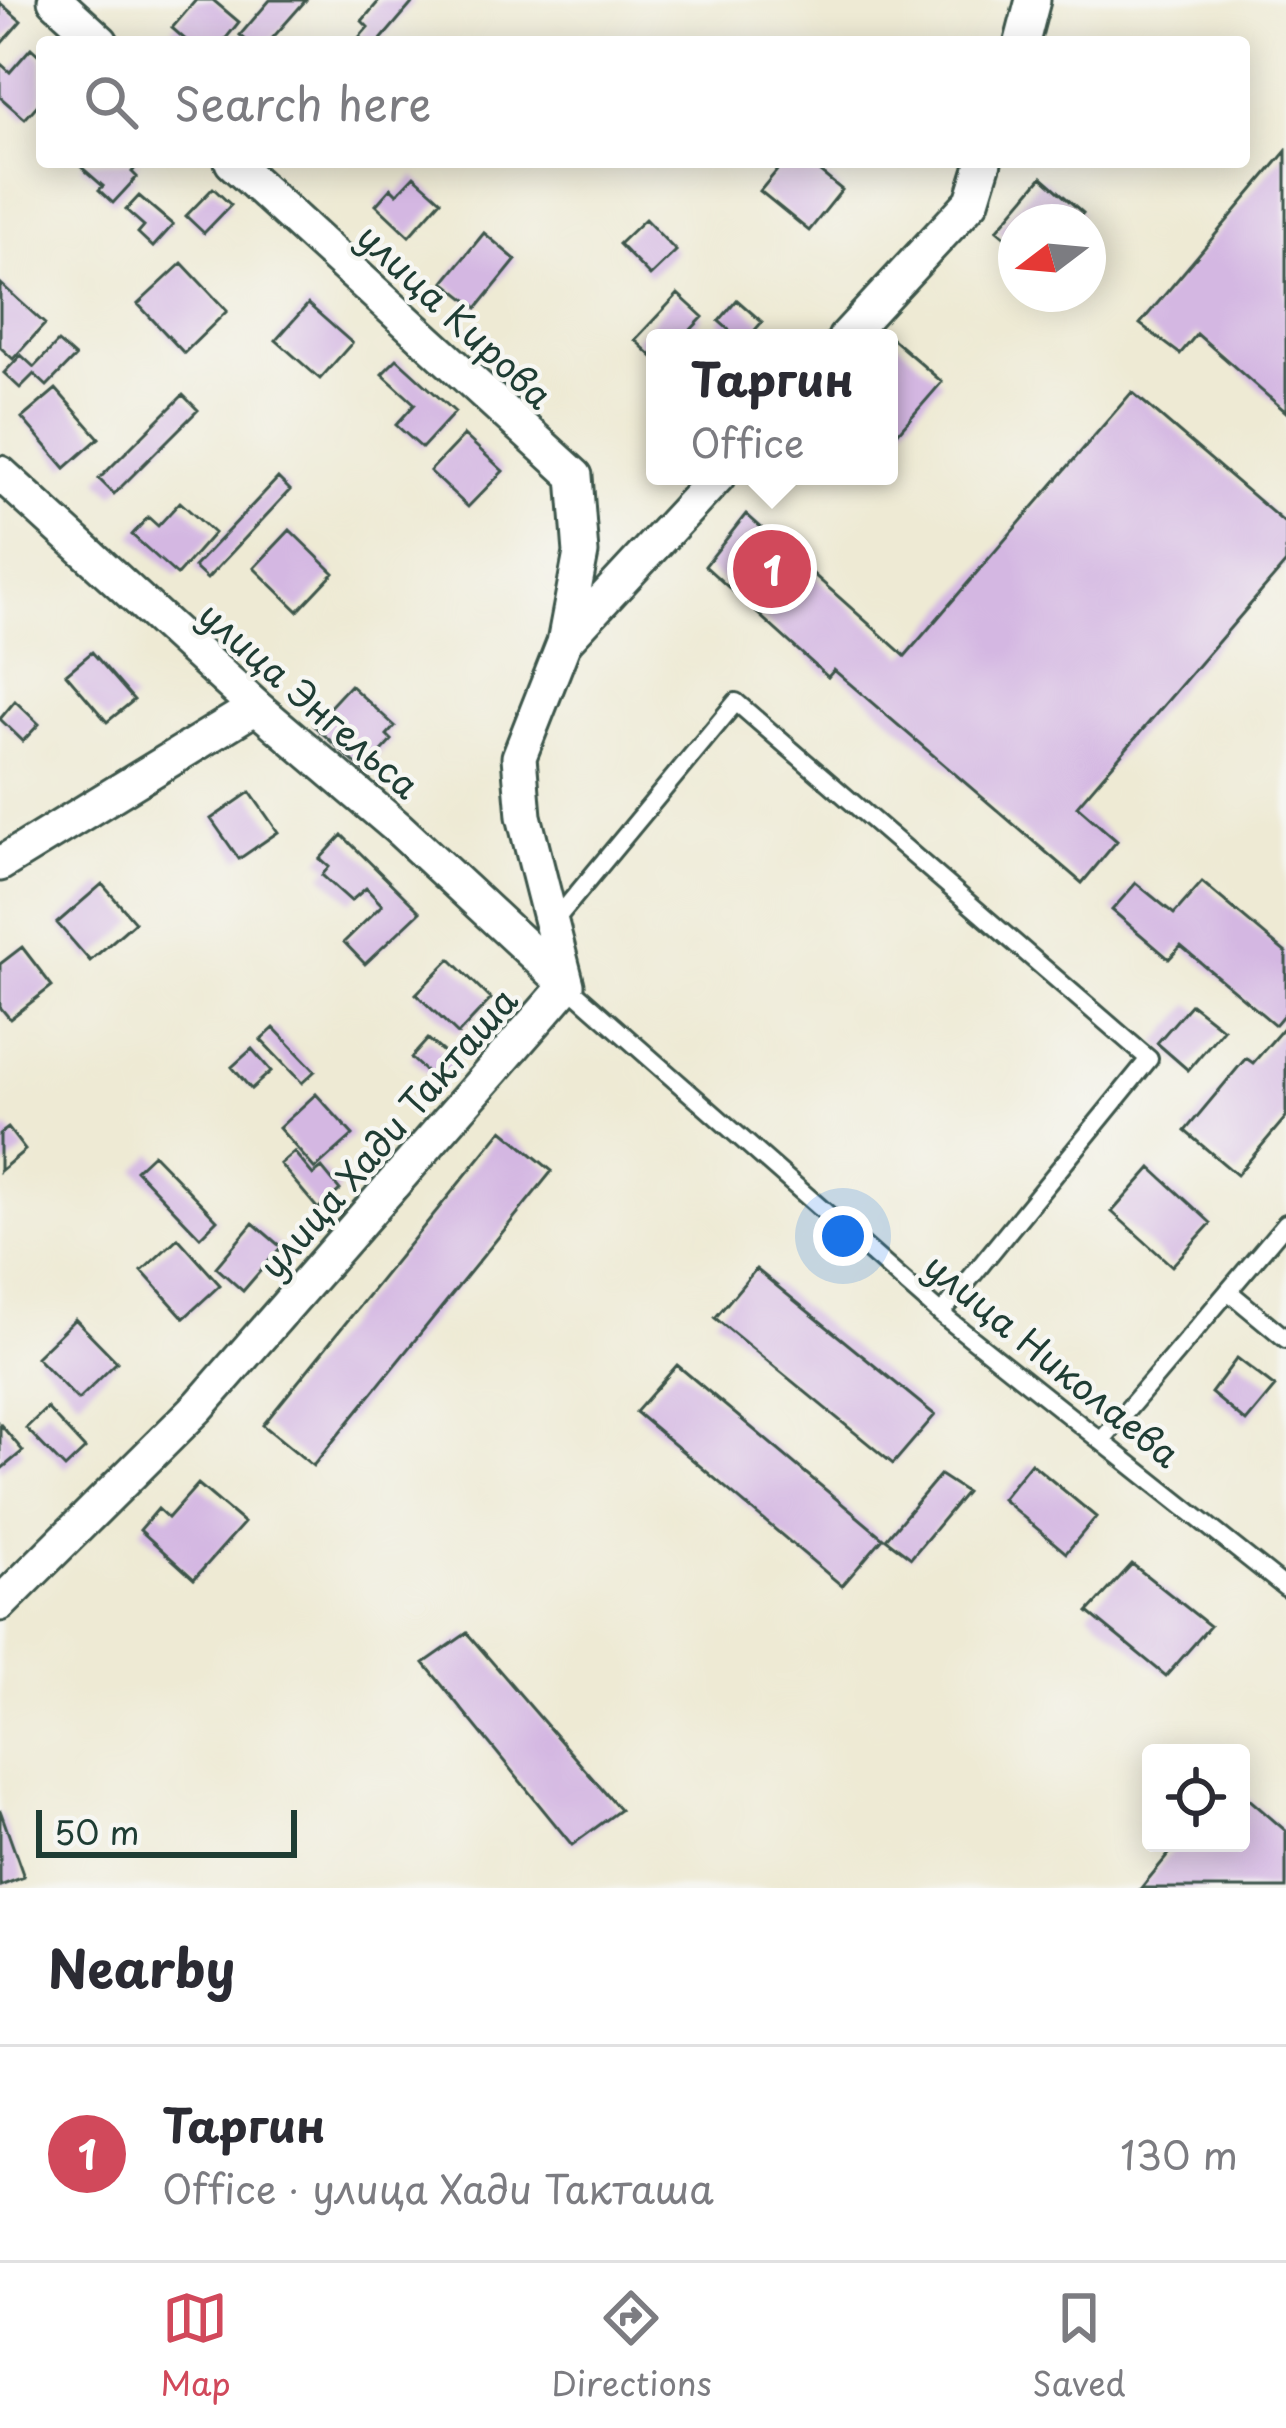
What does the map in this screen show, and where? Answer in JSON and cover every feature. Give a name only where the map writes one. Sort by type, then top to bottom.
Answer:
[{"type":"street","points":[[55,0],[94,36]]},
{"type":"street","points":[[1024,36],[1033,0]]},
{"type":"street","name":"улица Кирова","points":[[239,168],[574,476]]},
{"type":"street","points":[[853,329],[972,201],[982,168]]},
{"type":"street","name":"улица Энгельса","points":[[0,473],[256,707],[398,828],[567,986]]},
{"type":"street","name":"улица Хади Такташа","points":[[0,1604],[199,1406],[567,986],[524,816],[519,758],[564,643],[581,553],[574,476]]},
{"type":"street","points":[[564,643],[710,485]]},
{"type":"street","points":[[0,864],[256,707]]},
{"type":"lane","points":[[552,924],[736,703],[1149,1059],[941,1314]]},
{"type":"lane","name":"улица Николаева","points":[[567,986],[941,1314],[1286,1588]]},
{"type":"lane","points":[[1101,1441],[1286,1223]]},
{"type":"lane","points":[[1228,1291],[1286,1339]]},
{"type":"building","points":[[196,0],[213,0],[239,22],[228,36],[181,36],[172,28]]},
{"type":"building","points":[[270,0],[306,0],[274,36],[240,35]]},
{"type":"building","points":[[380,0],[415,0],[384,36],[360,36],[368,27],[362,21]]},
{"type":"building","points":[[0,3],[21,21],[0,45]]},
{"type":"building","points":[[31,48],[36,53],[36,107],[25,119],[0,97],[0,63],[10,72]]},
{"type":"building","points":[[1286,151],[1286,412],[1197,334],[1180,354],[1140,324]]},
{"type":"building","points":[[82,168],[135,168],[132,172],[137,177],[113,203],[99,190],[103,186]]},
{"type":"building","points":[[779,168],[815,168],[842,190],[809,231],[760,191]]},
{"type":"building","points":[[414,176],[441,200],[409,236],[376,205],[391,188],[397,194]]},
{"type":"building","points":[[1042,177],[1073,204],[1019,204]]},
{"type":"building","points":[[213,188],[231,205],[204,233],[186,216]]},
{"type":"building","points":[[139,196],[173,225],[153,247],[138,233],[144,226],[126,210]]},
{"type":"building","points":[[645,219],[676,251],[650,276],[619,244]]},
{"type":"building","points":[[484,233],[516,260],[477,308],[444,282]]},
{"type":"building","points":[[182,263],[227,311],[184,353],[138,304]]},
{"type":"building","points":[[0,283],[45,324],[13,359],[0,347]]},
{"type":"building","points":[[678,294],[703,317],[692,329],[646,329],[646,350],[635,340]]},
{"type":"building","points":[[737,300],[762,322],[756,329],[728,329],[719,321]]},
{"type":"building","points":[[308,304],[352,343],[320,379],[276,340]]},
{"type":"building","points":[[58,342],[75,357],[47,386],[34,374],[20,388],[4,373],[21,355],[34,367]]},
{"type":"building","points":[[898,344],[942,382],[898,433]]},
{"type":"building","points":[[397,359],[455,412],[422,448],[396,425],[415,404],[382,374]]},
{"type":"building","points":[[56,389],[99,438],[65,468],[22,418]]},
{"type":"building","points":[[1132,392],[1286,524],[1286,563],[1077,806],[1117,841],[1082,883],[834,670],[828,677],[705,566],[746,514],[905,656]]},
{"type":"building","points":[[183,395],[198,410],[114,494],[99,479]]},
{"type":"building","points":[[464,435],[503,471],[468,507],[430,471]]},
{"type":"building","points":[[278,478],[290,490],[207,579],[194,567]]},
{"type":"building","points":[[180,502],[214,533],[177,575],[132,535],[148,517],[158,526]]},
{"type":"building","points":[[290,530],[334,573],[298,611],[254,568]]},
{"type":"building","points":[[92,652],[134,700],[107,722],[66,674]]},
{"type":"building","points":[[350,685],[395,726],[387,735],[392,740],[364,771],[313,725]]},
{"type":"building","points":[[15,701],[39,724],[23,741],[0,719]]},
{"type":"building","points":[[250,792],[278,832],[239,859],[211,819]]},
{"type":"building","points":[[342,835],[420,912],[365,964],[344,942],[382,905],[366,888],[351,901],[322,875],[329,867],[320,859]]},
{"type":"building","points":[[1202,882],[1286,953],[1286,1012],[1275,1025],[1181,946],[1169,959],[1112,910],[1136,883],[1174,914]]},
{"type":"building","points":[[102,884],[135,922],[90,961],[57,923]]},
{"type":"building","points":[[22,947],[52,986],[10,1019],[0,1007],[0,964]]},
{"type":"building","points":[[450,959],[491,999],[458,1034],[416,994]]},
{"type":"building","points":[[1191,1004],[1223,1029],[1188,1070],[1157,1043]]},
{"type":"building","points":[[1286,1025],[1286,1117],[1237,1175],[1185,1131],[1246,1058],[1253,1063]]},
{"type":"building","points":[[274,1028],[315,1071],[302,1083],[261,1040]]},
{"type":"building","points":[[428,1039],[456,1063],[438,1083],[411,1058]]},
{"type":"building","points":[[252,1049],[271,1071],[251,1089],[232,1067]]},
{"type":"building","points":[[316,1094],[353,1135],[315,1169],[279,1128]]},
{"type":"building","points":[[8,1128],[25,1150],[0,1171],[0,1134]]},
{"type":"building","points":[[502,1130],[552,1171],[313,1466],[263,1425]]},
{"type":"building","points":[[294,1152],[313,1175],[322,1168],[340,1190],[318,1209],[280,1164]]},
{"type":"building","points":[[153,1154],[217,1220],[200,1237],[136,1170]]},
{"type":"building","points":[[1151,1168],[1211,1223],[1172,1266],[1112,1212]]},
{"type":"building","points":[[253,1223],[281,1247],[243,1291],[216,1267]]},
{"type":"building","points":[[178,1238],[220,1285],[184,1318],[142,1271]]},
{"type":"building","points":[[756,1269],[935,1415],[893,1464],[715,1318]]},
{"type":"building","points":[[75,1319],[117,1362],[78,1400],[36,1357]]},
{"type":"building","points":[[1237,1358],[1275,1387],[1246,1422],[1211,1393]]},
{"type":"building","points":[[677,1365],[883,1538],[842,1586],[636,1412]]},
{"type":"building","points":[[47,1408],[85,1449],[65,1468],[26,1428]]},
{"type":"building","points":[[0,1424],[23,1451],[0,1470]]},
{"type":"building","points":[[1031,1463],[1096,1517],[1066,1553],[1002,1499]]},
{"type":"building","points":[[940,1475],[966,1492],[911,1558],[886,1539]]},
{"type":"building","points":[[198,1484],[244,1523],[194,1579],[140,1530],[158,1509],[168,1518]]},
{"type":"building","points":[[1132,1564],[1210,1626],[1166,1676],[1088,1612]]},
{"type":"building","points":[[467,1633],[620,1810],[572,1845],[424,1663]]},
{"type":"building","points":[[1250,1800],[1286,1831],[1286,1888],[1141,1888],[1171,1852],[1250,1852]]},
{"type":"building","points":[[0,1810],[24,1877],[0,1886]]},
{"type":"place","name":"Таргин","points":[[772,569]]}]
